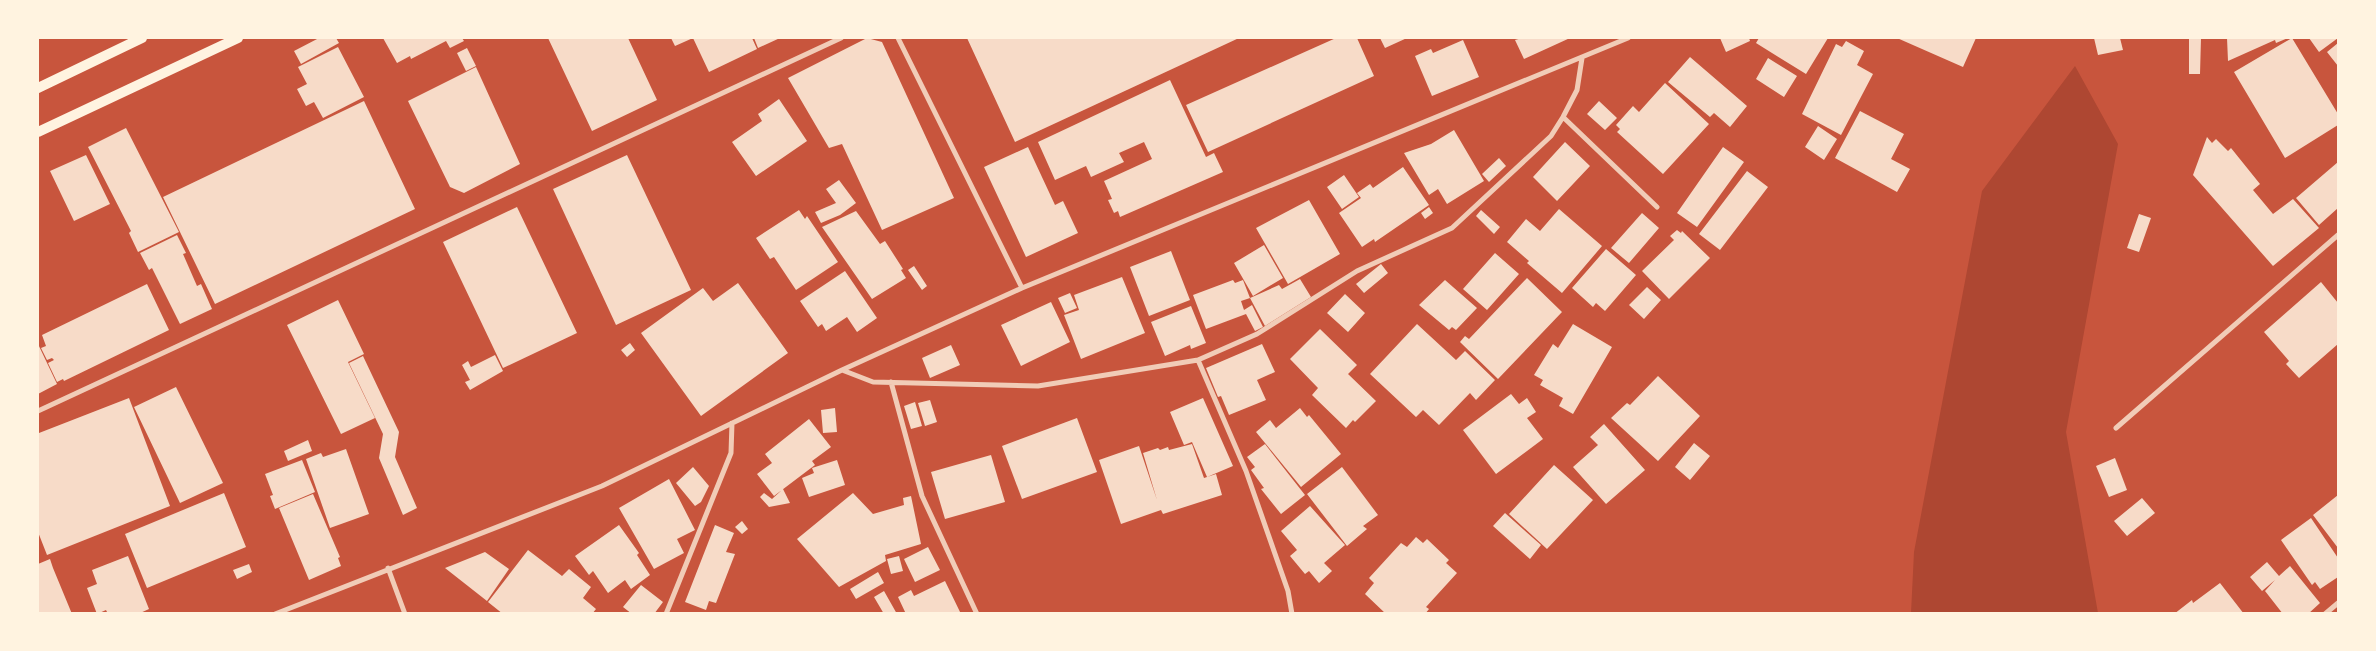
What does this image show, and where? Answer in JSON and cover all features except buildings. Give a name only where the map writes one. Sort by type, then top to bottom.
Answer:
[{"type":"main road","points":[[38,88],[142,38]]},
{"type":"main road","points":[[38,132],[238,38]]},
{"type":"street","points":[[38,412],[841,38]]},
{"type":"street","points":[[898,38],[1022,288]]},
{"type":"street","points":[[275,614],[388,568],[602,486],[842,370],[1022,288],[1628,38]]},
{"type":"street","points":[[842,370],[873,382],[1038,386],[1198,360],[1257,334],[1357,271],[1452,228],[1551,136],[1564,117],[1576,90],[1582,58]]},
{"type":"street","points":[[1564,117],[1657,207]]},
{"type":"street","points":[[2116,428],[2338,234]]},
{"type":"street","points":[[1198,360],[1246,471],[1288,591],[1292,614]]},
{"type":"street","points":[[891,382],[922,496],[978,614]]},
{"type":"street","points":[[666,614],[731,453],[732,423]]},
{"type":"street","points":[[388,568],[405,614]]},
{"type":"street","points":[[2326,614],[2338,603]]},
{"type":"shaded area","points":[[2075,66],[2118,144],[2066,432],[2098,613],[1911,613],[1914,552],[1982,191]]}]
